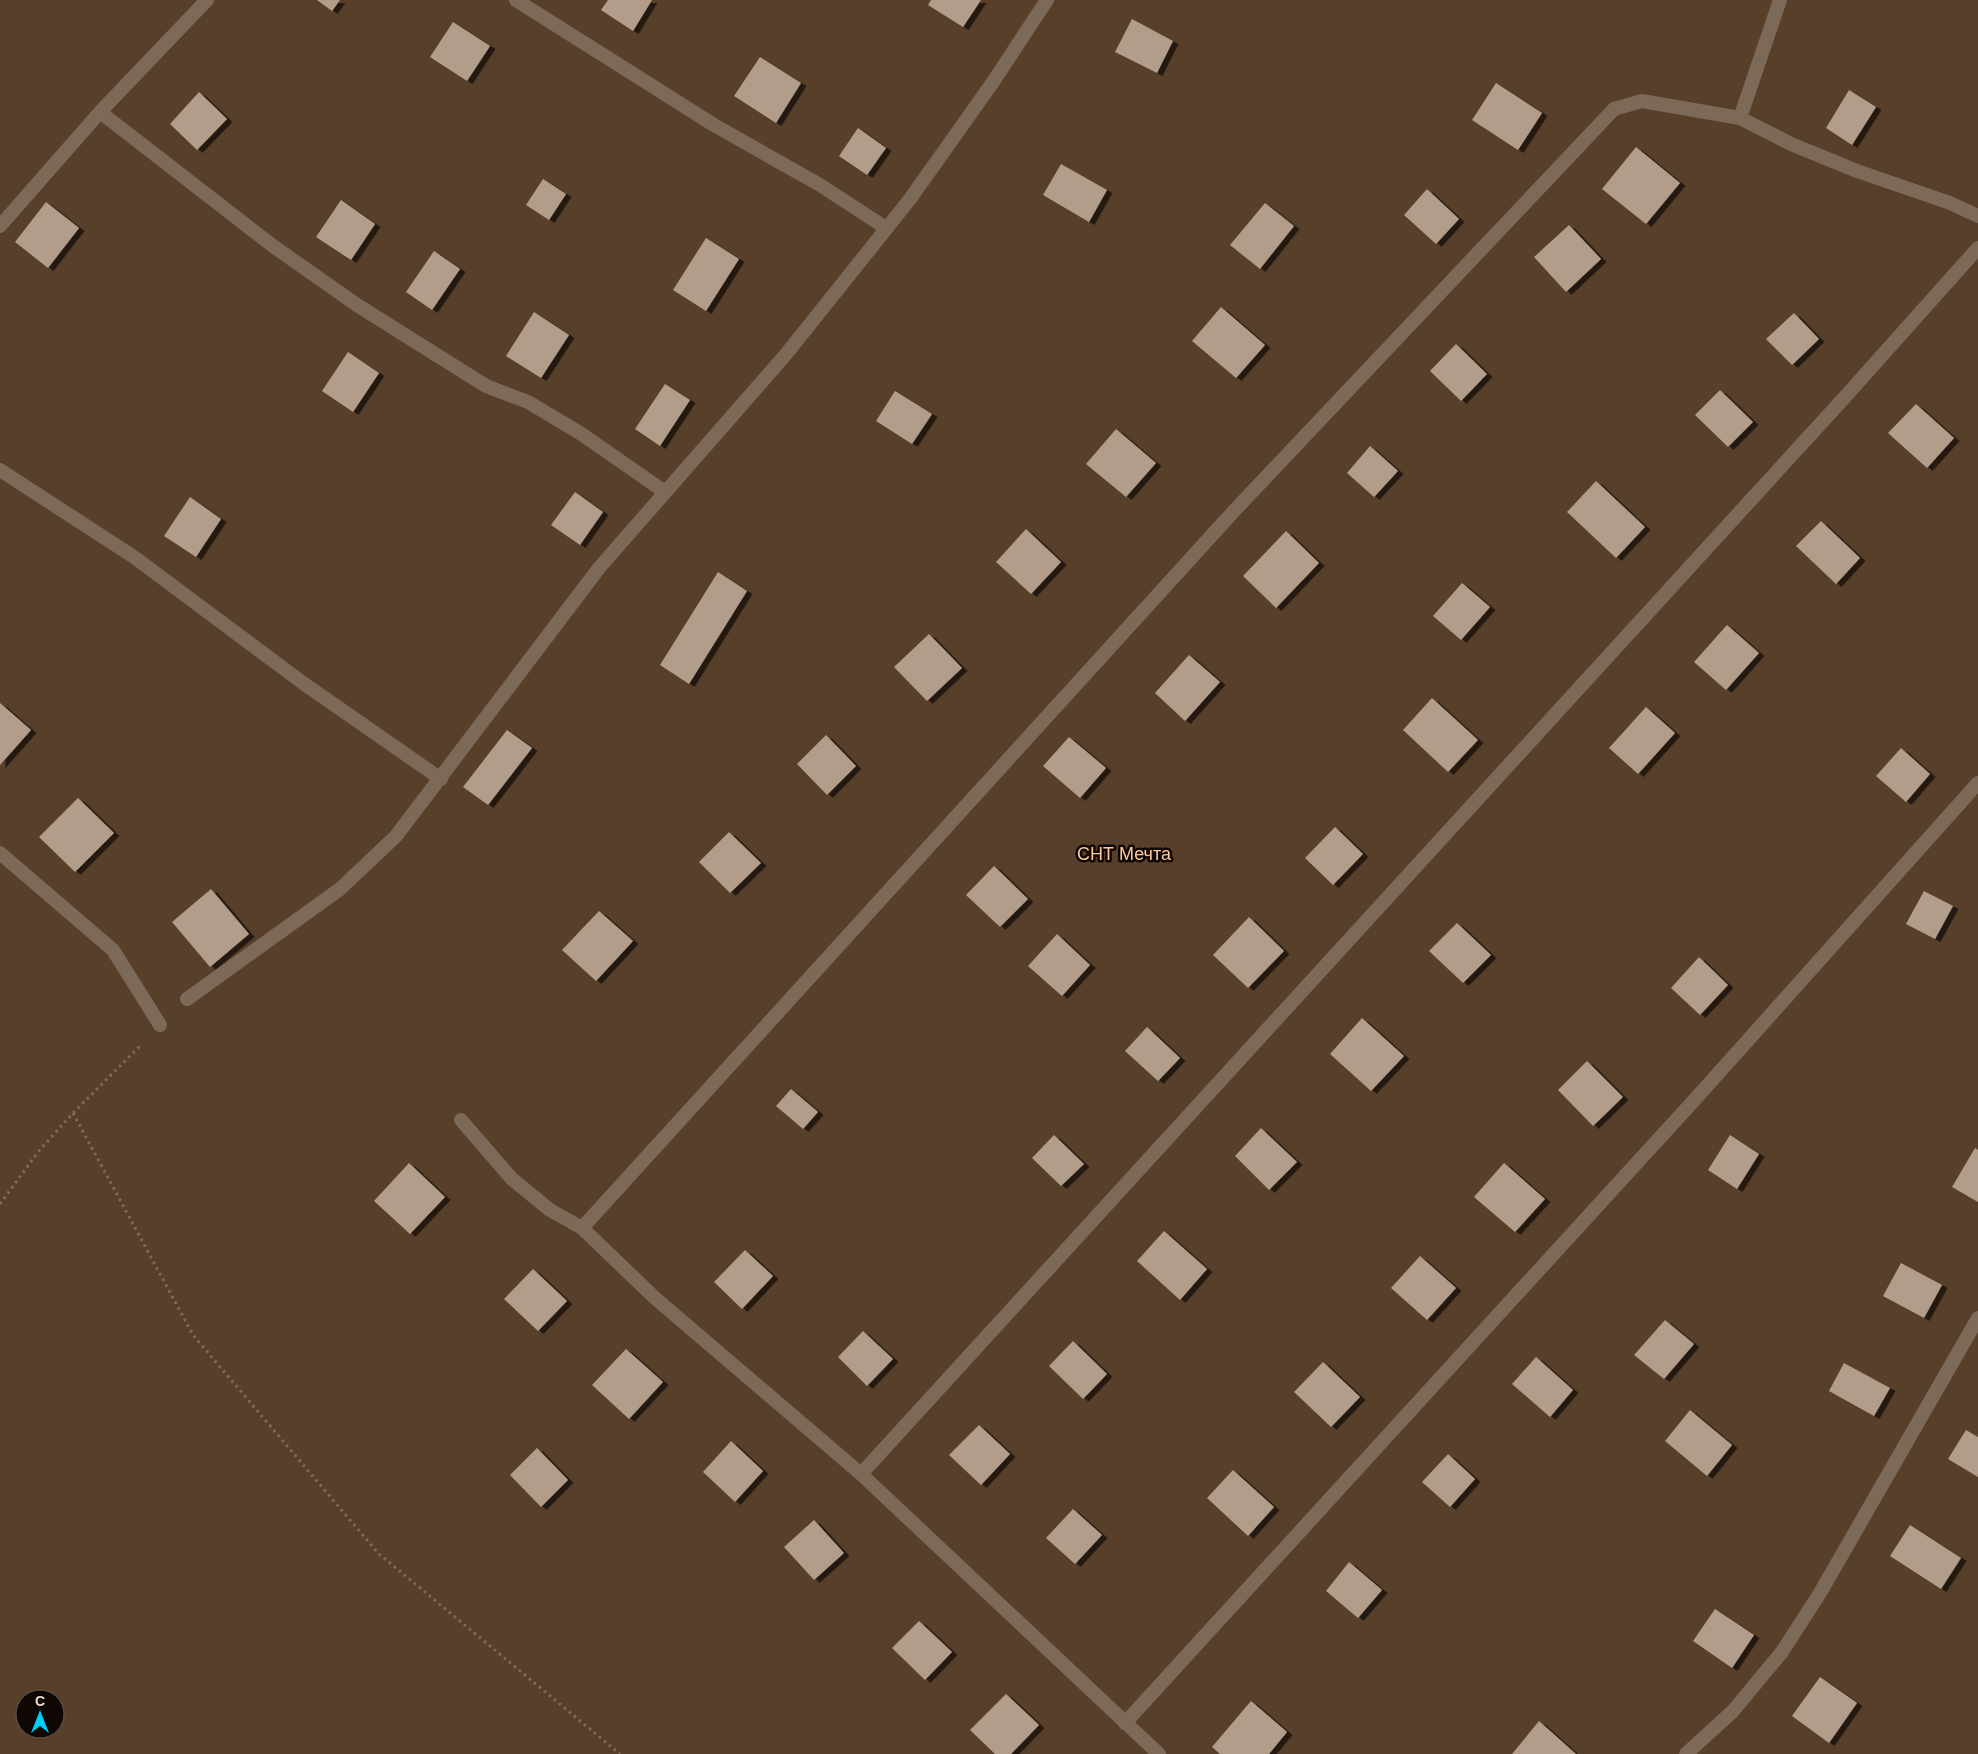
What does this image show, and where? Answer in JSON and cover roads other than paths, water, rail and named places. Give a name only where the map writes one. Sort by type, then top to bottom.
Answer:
[{"type":"lane","points":[[0,226],[100,112],[207,0]]},
{"type":"lane","points":[[516,0],[714,125],[820,185],[886,228]]},
{"type":"lane","points":[[187,998],[340,888],[396,836],[599,568],[788,353],[910,199],[993,82],[1047,0]]},
{"type":"lane","points":[[1740,118],[1780,0]]},
{"type":"lane","points":[[582,1228],[1233,512],[1614,109],[1642,101],[1740,118],[1791,144],[1857,171],[1950,203],[1978,216]]},
{"type":"lane","points":[[100,112],[272,246],[357,305],[486,386],[528,402],[580,433],[665,492]]},
{"type":"lane","points":[[860,1474],[1824,420],[1978,248]]},
{"type":"lane","points":[[0,470],[134,557],[303,683],[441,778]]},
{"type":"lane","points":[[1125,1723],[1705,1089],[1978,783]]},
{"type":"lane","points":[[0,853],[113,950],[160,1025]]},
{"type":"lane","points":[[461,1120],[512,1179],[550,1210],[582,1228],[655,1298],[860,1474],[1159,1754]]},
{"type":"lane","points":[[1686,1754],[1733,1711],[1782,1652],[1820,1593],[1978,1318]]},
{"type":"park label","name":"СНТ Мечта","points":[[1124,854]]}]
